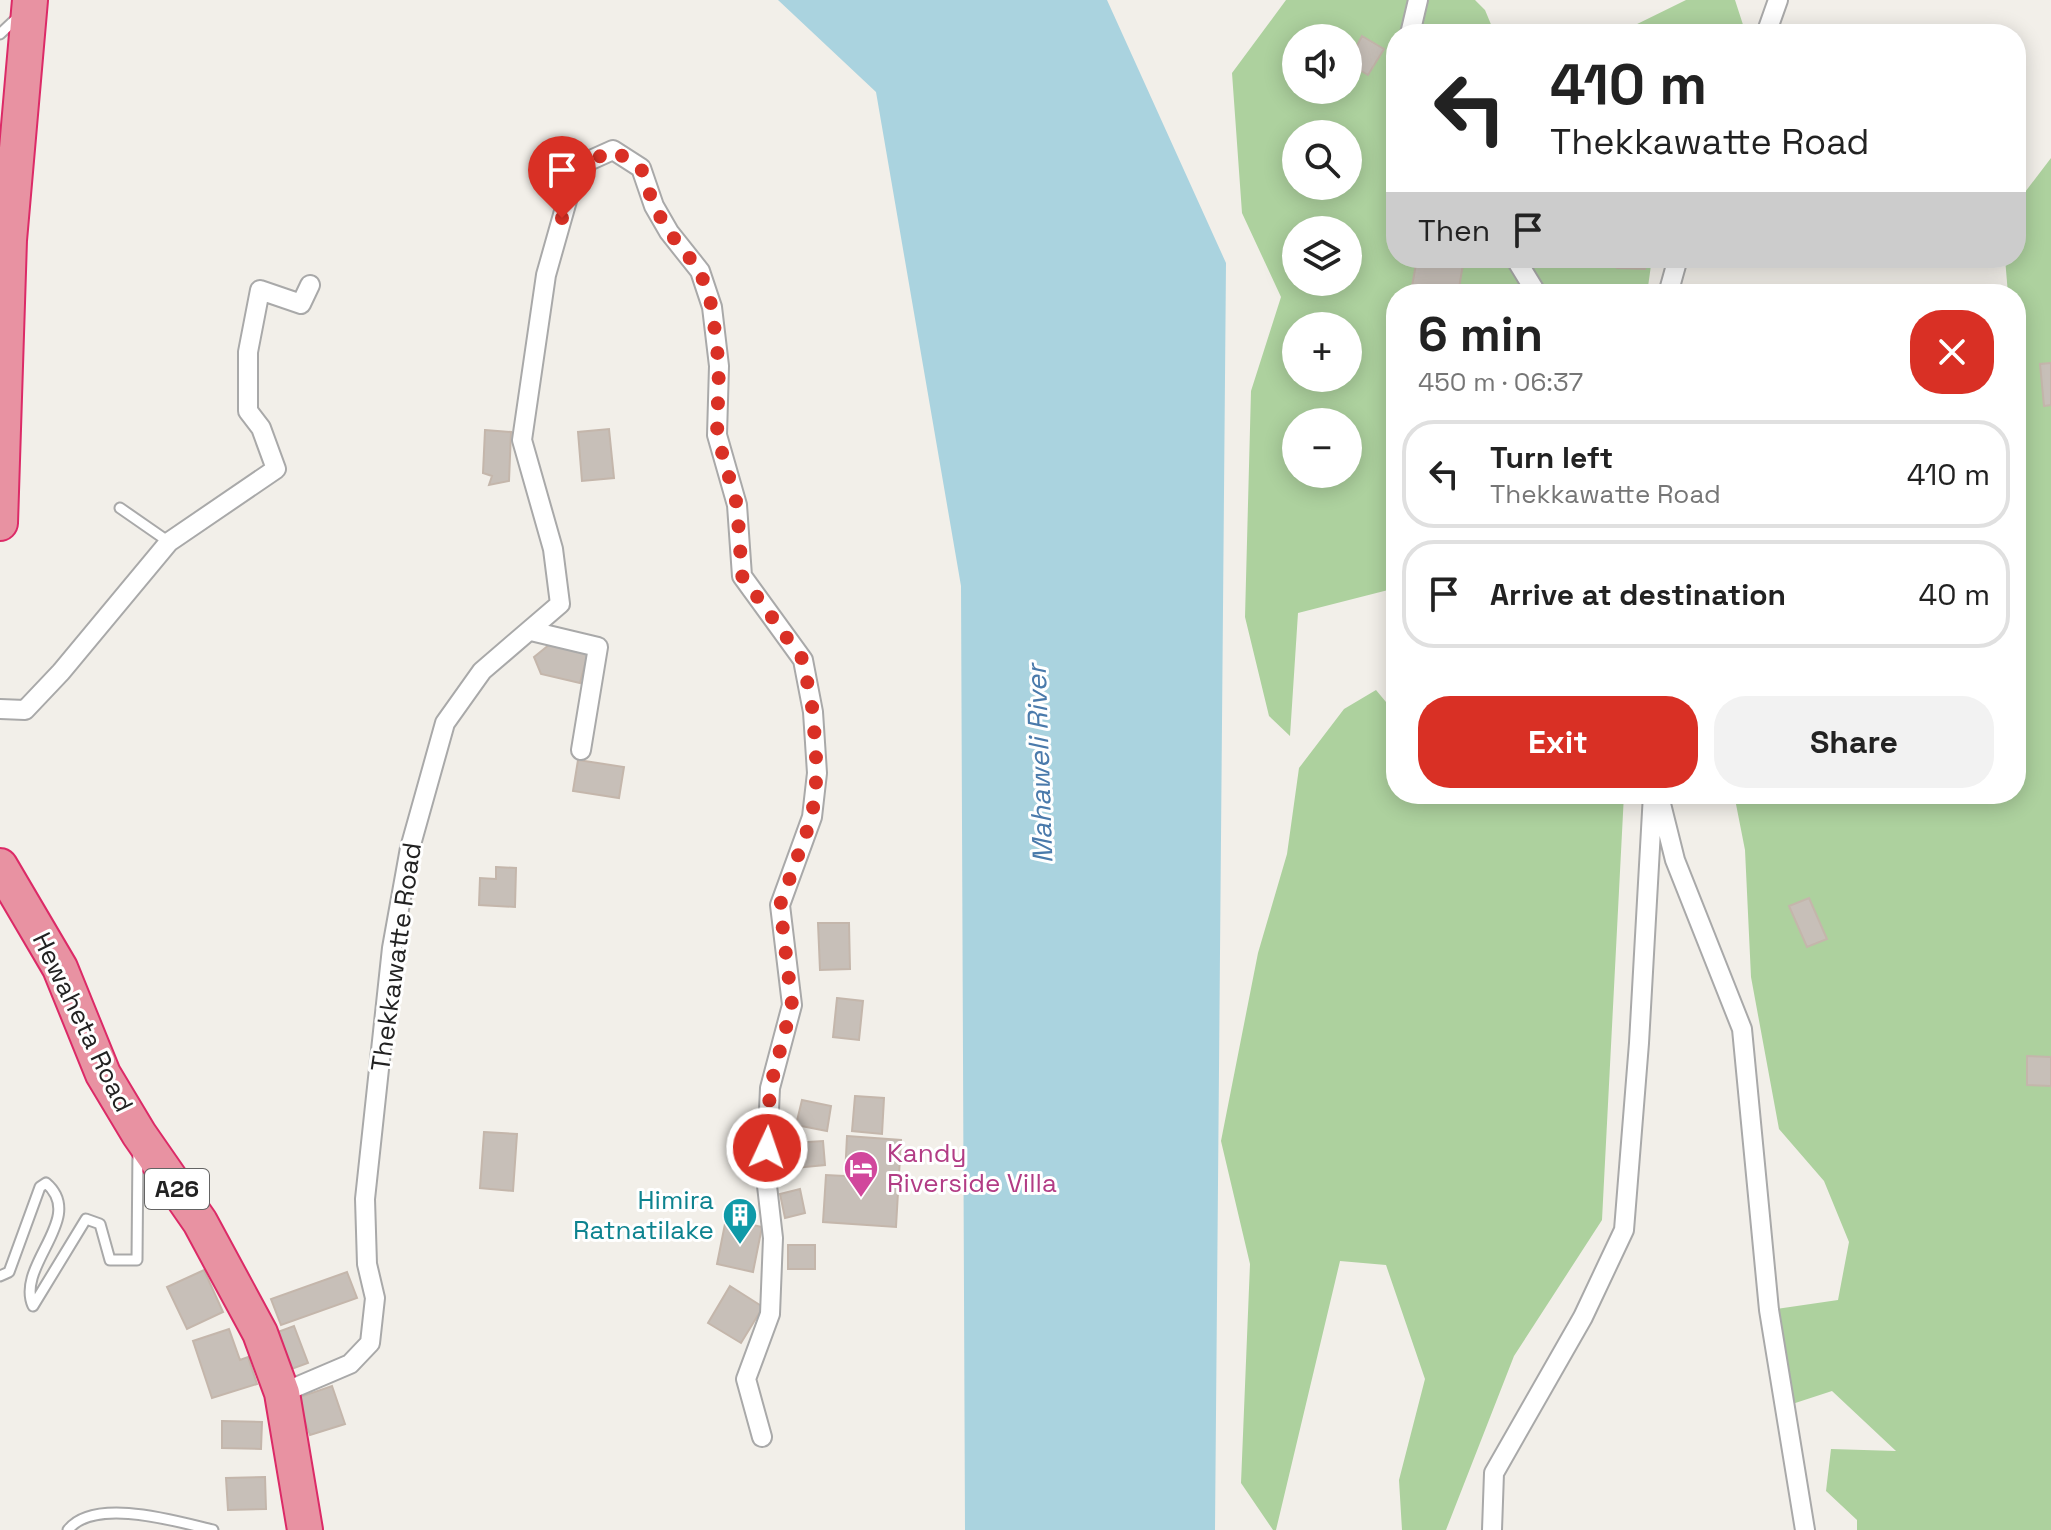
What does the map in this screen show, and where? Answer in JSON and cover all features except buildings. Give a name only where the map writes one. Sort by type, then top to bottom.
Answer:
[{"type":"highway","points":[[0,523],[1,409],[10,215],[30,3]]},
{"type":"highway","name":"Hewaheta Road","points":[[0,866],[47,943],[103,1074],[225,1265],[260,1333],[282,1393],[305,1530]]},
{"type":"street","points":[[1412,24],[1418,0]]},
{"type":"street","points":[[1770,24],[1778,0]]},
{"type":"street","name":"Thekkawatte Road","points":[[282,1393],[350,1364],[370,1343],[375,1298],[367,1264],[365,1199],[392,948],[410,848],[445,723],[482,671],[560,604],[553,549],[522,440],[546,275],[577,176],[584,163],[613,150],[641,168],[654,206],[669,232],[700,271],[712,307],[719,366],[717,435],[737,505],[742,576],[803,660],[813,712],[817,773],[812,817],[780,905],[792,1005],[770,1088],[766,1177],[773,1238],[770,1314],[746,1379],[762,1437]]},
{"type":"street","points":[[0,709],[25,710],[61,672],[169,542],[276,469],[261,428],[248,411],[248,352],[260,290],[301,304],[310,285]]},
{"type":"street","points":[[531,631],[598,647],[581,750]]},
{"type":"street","points":[[1492,1530],[1494,1473],[1583,1317],[1624,1230],[1655,804]]},
{"type":"street","points":[[1659,804],[1675,860],[1742,1029],[1769,1310],[1805,1530]]},
{"type":"lane","points":[[0,34],[30,3]]},
{"type":"lane","points":[[120,508],[169,542]]},
{"type":"lane","points":[[0,1276],[9,1272],[40,1187],[46,1183],[56,1192],[60,1213],[34,1274],[29,1298],[33,1306],[86,1219],[100,1224],[110,1260],[137,1260],[136,1163],[139,1134]]},
{"type":"lane","points":[[68,1530],[74,1523],[123,1511],[213,1530]]},
{"type":"green space","points":[[1286,0],[1475,0],[1485,10],[1491,24],[1386,24],[1386,268],[1651,268],[1648,284],[1386,284],[1386,591],[1298,613],[1290,736],[1269,716],[1245,617],[1251,391],[1281,297],[1242,213],[1232,73]]},
{"type":"green space","points":[[1686,0],[1735,0],[1743,24],[1637,24]]},
{"type":"green space","points":[[2051,158],[2051,1530],[1857,1530],[1857,1520],[1826,1491],[1831,1449],[1896,1451],[1832,1391],[1783,1407],[1769,1310],[1838,1300],[1849,1242],[1824,1181],[1779,1129],[1751,977],[1745,850],[1736,804],[2026,804],[2026,284],[2007,284],[2006,268],[2026,268],[2026,191]]},
{"type":"green space","points":[[1376,690],[1386,702],[1386,804],[1623,804],[1602,1220],[1514,1356],[1446,1530],[1402,1530],[1399,1480],[1425,1379],[1386,1265],[1340,1261],[1276,1530],[1273,1530],[1241,1483],[1250,1264],[1221,1141],[1258,953],[1287,854],[1299,768],[1344,709]]},
{"type":"water","name":"Mahaweli River","points":[[778,0],[1107,0],[1226,263],[1215,1530],[965,1530],[961,586],[876,92]]},
{"type":"place","name":"Kandy Riverside Villa","points":[[861,1199]]},
{"type":"place","name":"Himira Ratnatilake","points":[[740,1246]]},
{"type":"route","points":[[562,218],[570,190],[584,163],[613,150],[641,168],[654,206],[669,232],[700,271],[712,307],[719,366],[717,435],[737,505],[742,576],[803,660],[813,712],[817,773],[812,817],[780,905],[792,1005],[770,1088],[767,1148]]}]
